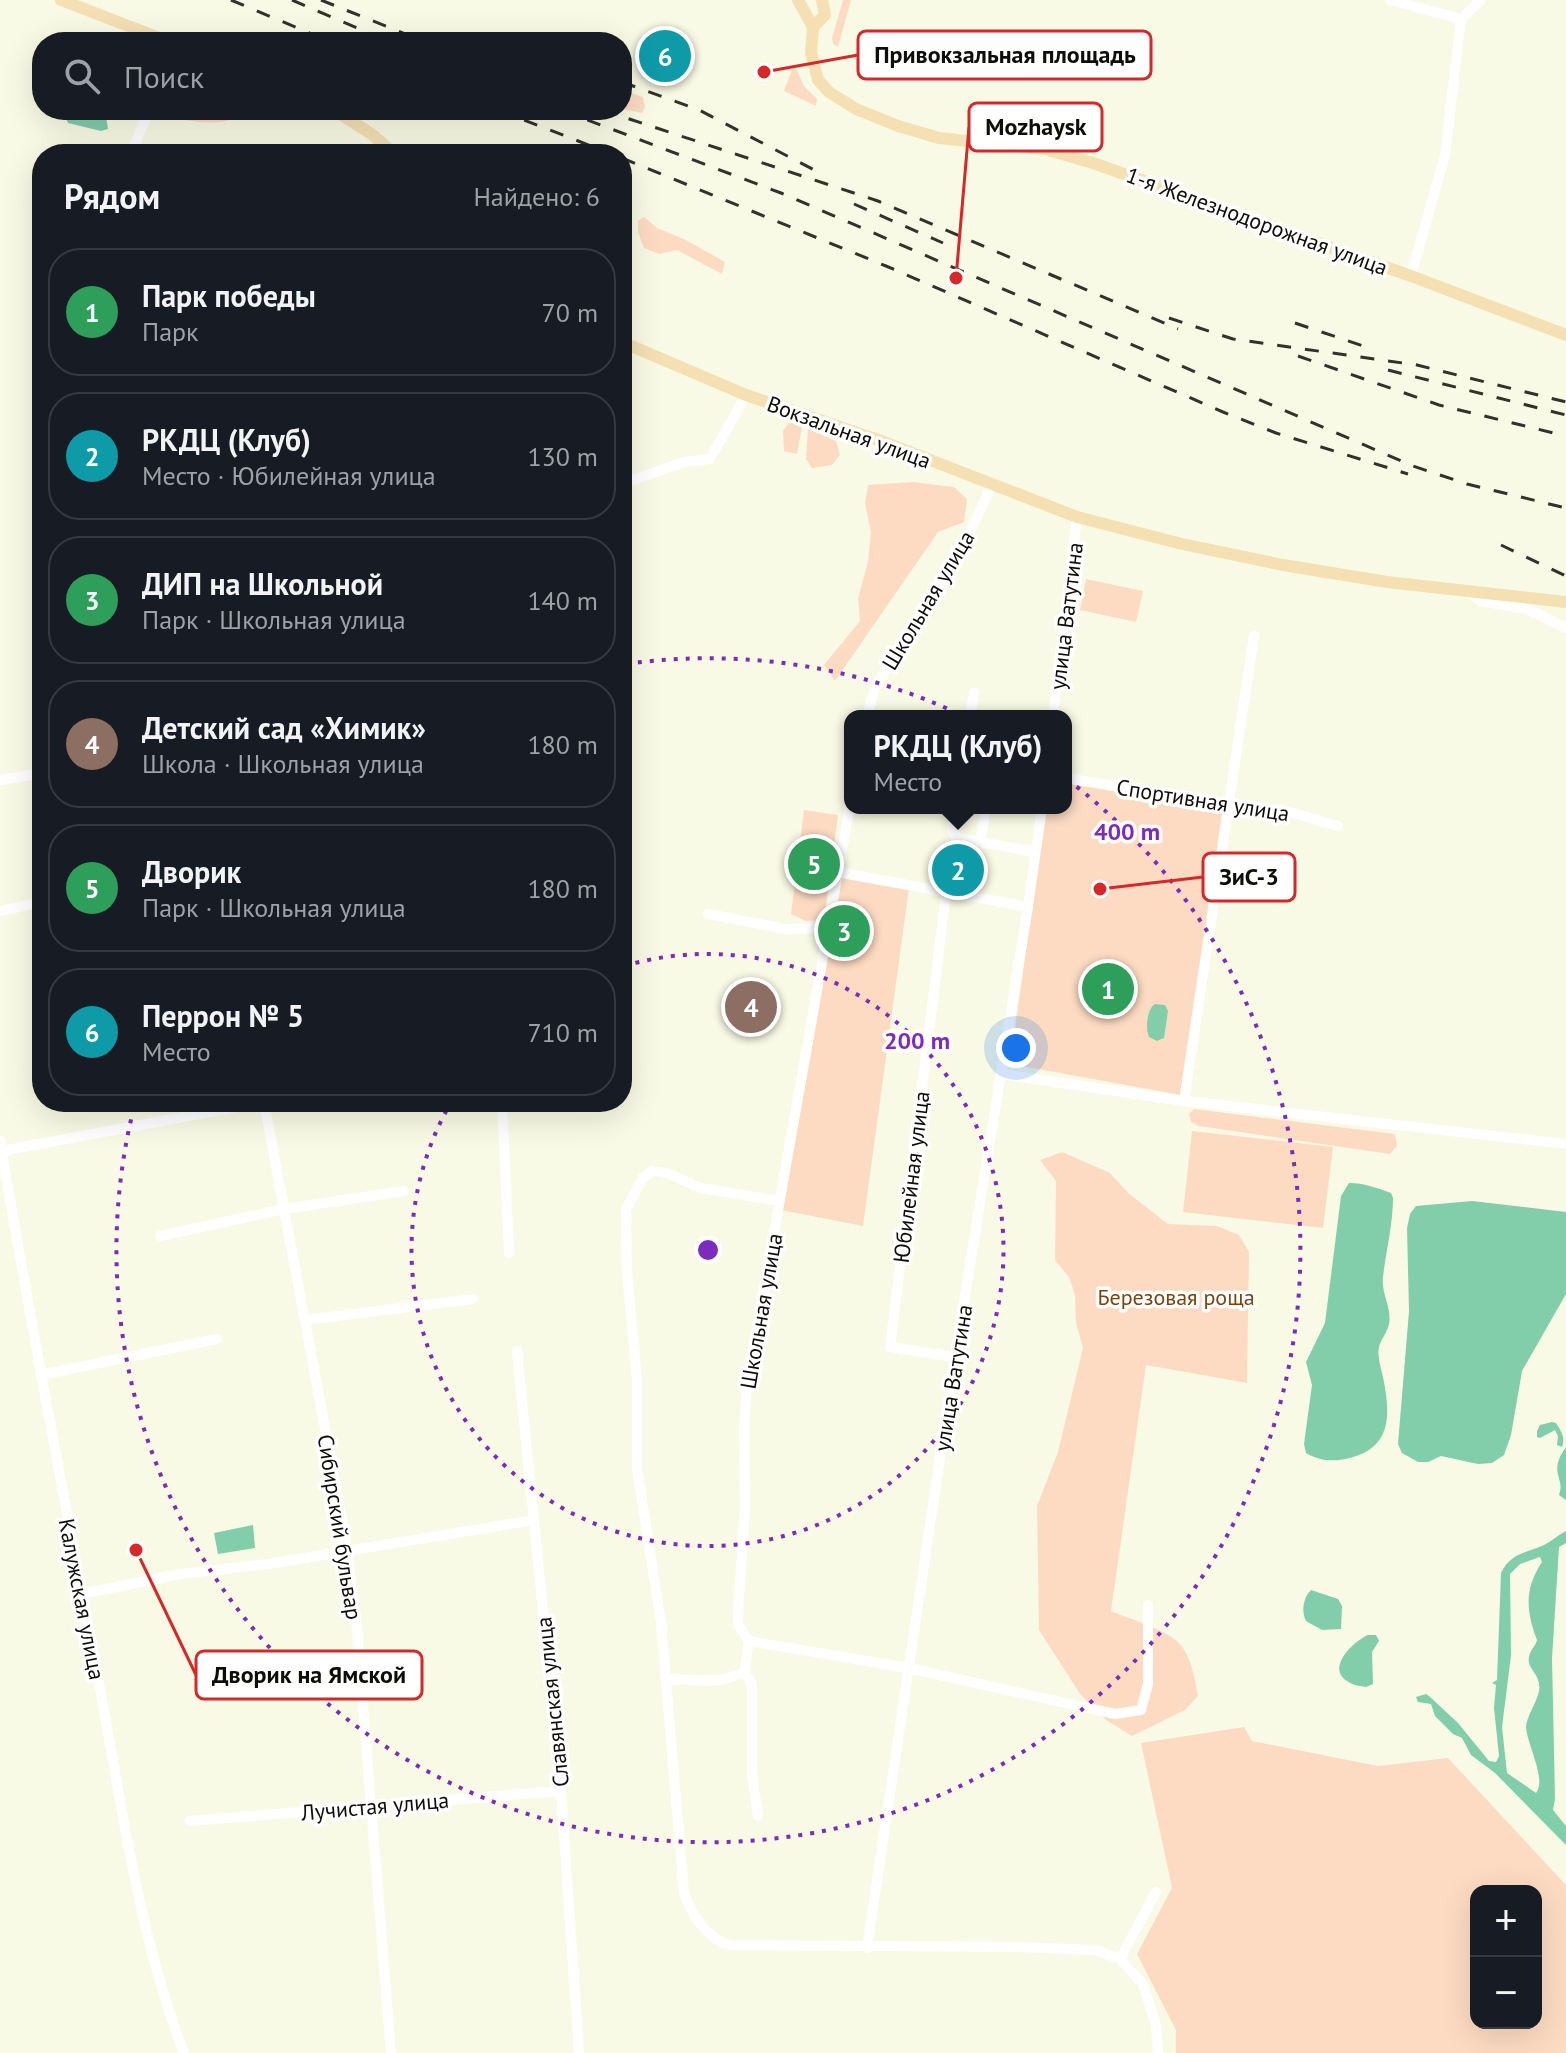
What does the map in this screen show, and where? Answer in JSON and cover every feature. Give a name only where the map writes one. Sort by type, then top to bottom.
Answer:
[{"type":"main road","points":[[61,0],[144,32]]},
{"type":"main road","name":"1-я Железнодорожная улица","points":[[813,9],[811,53],[818,80],[835,97],[879,119],[951,140],[1054,151],[1177,191],[1566,335]]},
{"type":"main road","points":[[350,120],[383,144]]},
{"type":"main road","name":"Вокзальная улица","points":[[632,346],[746,395],[884,442],[1077,517],[1182,544],[1283,565],[1387,582],[1566,602]]},
{"type":"street","points":[[1390,0],[1461,19]]},
{"type":"street","points":[[1411,276],[1445,155],[1461,19],[1481,0]]},
{"type":"street","points":[[135,144],[145,120]]},
{"type":"street","points":[[632,480],[684,462],[710,459],[746,395]]},
{"type":"street","name":"Школьная улица","points":[[869,710],[875,688],[966,540],[992,485]]},
{"type":"street","name":"улица Ватутина","points":[[1054,710],[1077,517]]},
{"type":"street","points":[[1469,590],[1480,601],[1528,609],[1566,628]]},
{"type":"street","points":[[1184,1101],[1254,636]]},
{"type":"street","points":[[971,710],[974,693]]},
{"type":"street","points":[[0,780],[32,775]]},
{"type":"street","name":"Спортивная улица","points":[[1072,779],[1229,805],[1282,810],[1338,826]]},
{"type":"street","name":"Школьная улица","points":[[758,1816],[752,1774],[752,1684],[744,1672],[749,1641],[738,1625],[745,1507],[747,1385],[848,814]]},
{"type":"street","points":[[954,814],[954,836],[1035,852]]},
{"type":"street","points":[[980,842],[985,814]]},
{"type":"street","name":"улица Ватутина","points":[[867,1948],[955,1357],[1041,814]]},
{"type":"street","points":[[837,872],[1028,907]]},
{"type":"street","name":"Юбилейная улица","points":[[946,894],[890,1347],[955,1357]]},
{"type":"street","points":[[0,911],[32,904]]},
{"type":"street","points":[[708,914],[786,929],[827,928]]},
{"type":"street","points":[[1002,1074],[1184,1101],[1566,1144]]},
{"type":"street","points":[[1,1146],[203,1112]]},
{"type":"street","name":"Сибирский бульвар","points":[[265,1112],[347,1552],[356,1619],[391,2053]]},
{"type":"street","points":[[502,1112],[509,1253]]},
{"type":"street","name":"Калужская улица","points":[[1,1146],[40,1375],[149,1944],[184,2053]]},
{"type":"street","points":[[779,1201],[701,1188],[667,1173],[653,1171],[643,1178],[626,1209],[627,1272],[637,1380],[637,1468],[661,1623],[684,1893],[696,1917],[716,1939],[730,1945],[1096,1950],[1120,1959],[1143,1984],[1156,2025],[1158,2053]]},
{"type":"street","points":[[160,1236],[284,1209],[404,1191]]},
{"type":"street","points":[[305,1320],[473,1299]]},
{"type":"street","points":[[40,1375],[217,1339]]},
{"type":"street","name":"Славянская улица","points":[[517,1351],[561,1791],[579,2053]]},
{"type":"street","points":[[81,1594],[180,1574],[347,1552],[534,1520]]},
{"type":"street","points":[[749,1641],[908,1668],[1115,1714],[1141,1710],[1148,1684],[1148,1605]]},
{"type":"street","points":[[666,1679],[709,1682],[726,1680],[744,1672]]},
{"type":"street","name":"Лучистая улица","points":[[190,1821],[561,1791]]},
{"type":"street","points":[[1120,1959],[1156,1892]]},
{"type":"green space","points":[[843,0],[851,0],[838,47],[833,44],[832,38]]},
{"type":"green space","points":[[671,52],[681,60],[681,80],[664,77],[661,73]]},
{"type":"green space","points":[[794,64],[804,86],[817,99],[816,106],[784,91]]},
{"type":"green space","points":[[632,93],[643,97],[645,107],[642,113],[632,111]]},
{"type":"green space","points":[[186,120],[230,120],[221,122]]},
{"type":"green space","points":[[644,217],[657,228],[725,262],[722,274],[677,250],[659,254],[644,248],[638,221]]},
{"type":"green space","points":[[789,422],[802,427],[797,454],[784,451],[783,431]]},
{"type":"green space","points":[[808,429],[836,441],[840,455],[832,465],[812,468],[806,459]]},
{"type":"green space","points":[[913,482],[954,487],[967,499],[964,522],[938,532],[835,681],[824,665],[860,621],[858,598],[868,562],[871,532],[865,504],[868,485]]},
{"type":"green space","points":[[1086,579],[1143,591],[1136,622],[1080,610]]},
{"type":"green space","points":[[1072,784],[1223,810],[1181,1095],[1010,1064],[1045,814],[1072,814]]},
{"type":"green space","points":[[804,810],[838,815],[824,920],[806,921],[791,914]]},
{"type":"green space","points":[[838,873],[909,888],[863,1226],[781,1210]]},
{"type":"green space","points":[[1194,1109],[1395,1134],[1397,1146],[1390,1154],[1199,1126],[1191,1122],[1189,1114]]},
{"type":"green space","points":[[1192,1131],[1333,1147],[1323,1228],[1183,1212]]},
{"type":"green space","name":"Березовая роща","points":[[1062,1152],[1110,1173],[1128,1193],[1168,1224],[1217,1226],[1239,1235],[1249,1252],[1247,1383],[1146,1365],[1111,1611],[1161,1631],[1178,1642],[1191,1665],[1198,1696],[1185,1710],[1132,1736],[1106,1720],[1080,1694],[1039,1630],[1037,1506],[1058,1452],[1083,1348],[1076,1323],[1075,1295],[1069,1277],[1055,1260],[1056,1181],[1040,1160]]},
{"type":"green space","points":[[1244,1727],[1252,1741],[1378,1766],[1448,1758],[1566,1885],[1566,2053],[1176,2053],[1176,2030],[1137,1954],[1172,1888],[1141,1743]]},
{"type":"shaded area","points":[[67,120],[107,120],[108,129],[101,131],[68,123]]},
{"type":"shaded area","points":[[1155,1004],[1165,1005],[1168,1011],[1164,1038],[1157,1041],[1149,1037],[1147,1029],[1149,1014]]},
{"type":"shaded area","points":[[1349,1183],[1381,1189],[1391,1193],[1393,1198],[1383,1277],[1389,1324],[1379,1351],[1387,1415],[1382,1436],[1366,1452],[1341,1460],[1329,1460],[1306,1453],[1304,1444],[1312,1385],[1306,1362],[1325,1323],[1341,1196]]},
{"type":"shaded area","points":[[1472,1201],[1566,1212],[1566,1294],[1522,1371],[1511,1435],[1504,1455],[1492,1463],[1478,1464],[1441,1456],[1428,1462],[1418,1462],[1402,1453],[1398,1444],[1409,1311],[1407,1228],[1410,1214],[1416,1206]]},
{"type":"shaded area","points":[[1556,1423],[1562,1435],[1562,1447],[1557,1445],[1555,1430],[1537,1437],[1540,1425]]},
{"type":"shaded area","points":[[1566,1447],[1566,1500],[1559,1495],[1561,1489],[1557,1469]]},
{"type":"shaded area","points":[[253,1525],[255,1548],[218,1554],[214,1533]]},
{"type":"shaded area","points":[[1566,1531],[1566,1543],[1559,1547],[1552,1658],[1553,1810],[1566,1826],[1566,1845],[1495,1773],[1471,1755],[1462,1738],[1453,1734],[1435,1716],[1431,1704],[1418,1702],[1416,1697],[1429,1696],[1458,1723],[1489,1761],[1496,1762],[1499,1756],[1494,1708],[1496,1685],[1492,1683],[1497,1680],[1501,1573],[1515,1557],[1544,1545]],"holes":[[[1540,1557],[1542,1562],[1532,1582],[1529,1600],[1537,1640],[1529,1661],[1539,1685],[1526,1727],[1538,1771],[1539,1787],[1536,1793],[1507,1773],[1502,1727],[1511,1655],[1510,1574],[1520,1564]]]},
{"type":"shaded area","points":[[1311,1590],[1338,1599],[1342,1606],[1341,1629],[1322,1630],[1306,1621],[1304,1605]]},
{"type":"shaded area","points":[[1368,1635],[1376,1635],[1379,1641],[1372,1652],[1373,1684],[1366,1687],[1347,1681],[1339,1669],[1344,1655]]},
{"type":"railway","points":[[231,0],[307,32]]},
{"type":"railway","points":[[292,0],[367,32]]},
{"type":"railway","points":[[321,0],[400,32]]},
{"type":"railway","points":[[632,86],[699,110],[820,173]]},
{"type":"railway","points":[[524,120],[586,144]]},
{"type":"railway","points":[[588,120],[781,193],[1413,466],[1467,484],[1566,508]]},
{"type":"railway","points":[[632,120],[878,201],[1178,329]]},
{"type":"railway","points":[[632,162],[886,266],[1223,412],[1276,433],[1408,474]]},
{"type":"railway","points":[[854,204],[943,243]]},
{"type":"railway","points":[[1169,318],[1233,339],[1417,365],[1566,402]]},
{"type":"railway","points":[[1295,323],[1372,349]]},
{"type":"railway","points":[[1298,356],[1439,405],[1566,436]]},
{"type":"railway","points":[[1388,370],[1566,415]]},
{"type":"railway","points":[[1501,545],[1566,576]]},
{"type":"place","name":"Перрон № 5","points":[[665,56]]},
{"type":"place","name":"Привокзальная площадь","points":[[764,72]]},
{"type":"place","name":"Mozhaysk","points":[[956,278]]},
{"type":"place","name":"Дворик","points":[[814,864]]},
{"type":"place","name":"РКДЦ (Клуб)","points":[[958,870]]},
{"type":"place","name":"ЗиС-3","points":[[1100,889]]},
{"type":"place","name":"ДИП на Школьной","points":[[844,931]]},
{"type":"place","name":"Парк победы","points":[[1108,989]]},
{"type":"place","name":"Детский сад «Химик»","points":[[751,1007]]},
{"type":"place","name":"Дворик на Ямской","points":[[136,1550]]}]
